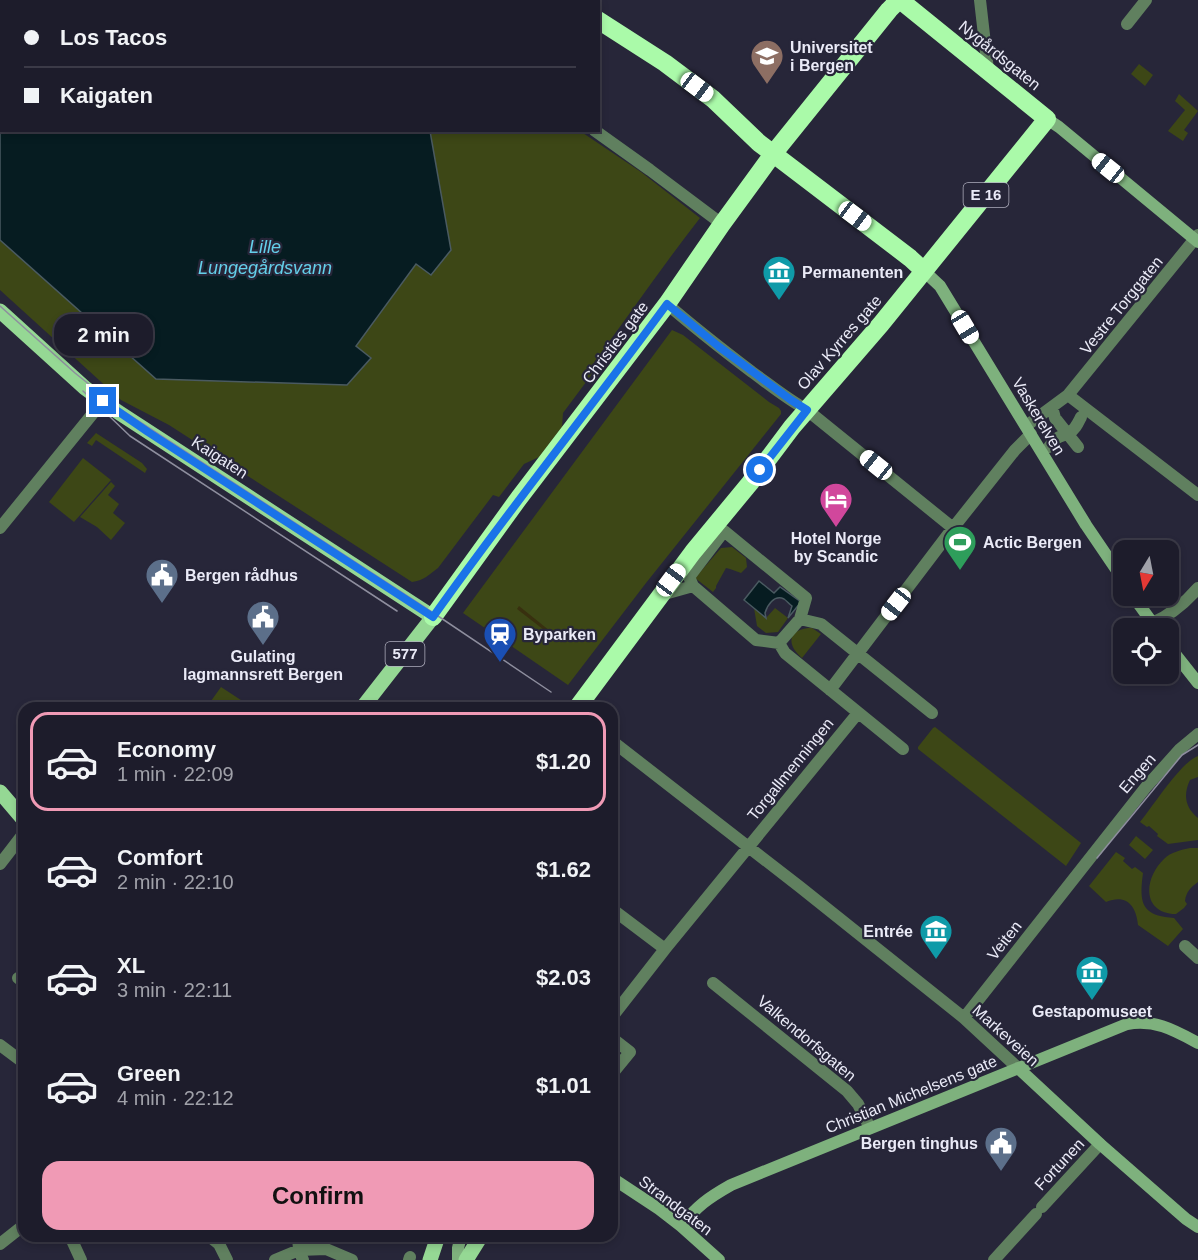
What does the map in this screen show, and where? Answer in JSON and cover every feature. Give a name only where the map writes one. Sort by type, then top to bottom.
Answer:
[{"type":"highway","name":"Nygårdsgaten","points":[[900,0],[1047,119]]},
{"type":"highway","name":"Christies gate","points":[[433,617],[519,498],[560,448],[667,304],[773,154],[889,10],[900,0]]},
{"type":"highway","points":[[600,21],[665,63],[713,99],[759,143],[924,271]]},
{"type":"highway","name":"Olav Kyrres gate","points":[[581,702],[693,552],[725,522],[780,442],[878,327],[1047,119]]},
{"type":"main road","points":[[1047,119],[1197,239]]},
{"type":"main road","name":"Vaskerelven","points":[[924,271],[940,286],[1086,525],[1113,565]]},
{"type":"main road","name":"Kaigaten","points":[[0,311],[103,401],[433,617]]},
{"type":"main road","name":"Christies gate","points":[[368,702],[433,617]]},
{"type":"main road","points":[[1179,659],[1198,683]]},
{"type":"main road","points":[[0,792],[18,812]]},
{"type":"main road","name":"Christian Michelsens gate","points":[[681,1226],[706,1199],[731,1185],[1127,1024],[1150,1022],[1198,1043]]},
{"type":"main road","name":"Markeveien","points":[[1018,1068],[1186,1220],[1198,1227]]},
{"type":"main road","name":"Strandgaten","points":[[618,1182],[659,1209],[719,1260]]},
{"type":"main road","points":[[430,1260],[436,1242]]},
{"type":"main road","points":[[458,1260],[460,1242]]},
{"type":"main road","points":[[466,1260],[476,1242]]},
{"type":"street","points":[[980,0],[988,70]]},
{"type":"street","points":[[1127,24],[1146,0]]},
{"type":"street","points":[[597,132],[722,224]]},
{"type":"street","name":"Vestre Torggaten","points":[[1029,430],[1068,395],[1197,239]]},
{"type":"street","points":[[667,304],[718,346],[807,410],[953,528]]},
{"type":"street","points":[[1068,395],[1198,495]]},
{"type":"street","points":[[0,528],[103,401]]},
{"type":"street","points":[[1052,407],[1055,418],[1078,447]]},
{"type":"street","points":[[1049,447],[1056,438],[1074,429],[1082,417]]},
{"type":"street","points":[[830,690],[1029,430]]},
{"type":"street","points":[[725,522],[806,598],[800,619],[779,643],[756,640],[693,586],[689,577],[725,522]]},
{"type":"street","points":[[661,595],[693,586]]},
{"type":"street","points":[[1163,618],[1182,604],[1198,588]]},
{"type":"street","points":[[800,619],[821,624],[932,712]]},
{"type":"street","points":[[779,643],[785,654],[903,749]]},
{"type":"street","name":"Torgallmenningen","points":[[618,1009],[858,713]]},
{"type":"street","name":"Engen","points":[[1070,883],[1146,787],[1180,749],[1198,734]]},
{"type":"street","name":"Torgallmenningen","points":[[618,746],[785,875]]},
{"type":"street","points":[[0,864],[18,841]]},
{"type":"street","name":"Markeveien","points":[[785,875],[964,1018],[1018,1068]]},
{"type":"street","name":"Veiten","points":[[964,1018],[1070,883]]},
{"type":"street","points":[[618,913],[665,949]]},
{"type":"street","points":[[1185,945],[1198,958]]},
{"type":"street","name":"Valkendorfsgaten","points":[[713,983],[847,1091],[858,1104],[870,1128]]},
{"type":"street","points":[[618,1043],[630,1052],[618,1067]]},
{"type":"street","points":[[0,1045],[18,1058]]},
{"type":"street","name":"Fortunen","points":[[994,1260],[1100,1144]]},
{"type":"street","points":[[0,1244],[18,1230]]},
{"type":"street","points":[[73,1242],[81,1260]]},
{"type":"street","points":[[216,1242],[227,1260]]},
{"type":"street","points":[[276,1260],[326,1249],[352,1260]]},
{"type":"green space","points":[[1139,64],[1153,75],[1145,86],[1131,74]]},
{"type":"green space","points":[[1179,94],[1198,111],[1184,130],[1188,133],[1183,141],[1168,131],[1185,110],[1175,101]]},
{"type":"green space","points":[[0,132],[581,132],[641,172],[700,218],[598,357],[592,366],[595,370],[563,413],[562,427],[539,457],[524,464],[499,497],[493,495],[438,568],[423,579],[412,582],[169,425],[121,400],[0,290]]},
{"type":"green space","name":"Byparken","points":[[672,330],[683,335],[779,408],[781,414],[568,685],[463,613]]},
{"type":"green space","points":[[96,433],[142,463],[147,469],[145,473],[96,440],[92,446],[87,443]]},
{"type":"green space","points":[[83,458],[111,480],[74,522],[49,502]]},
{"type":"green space","points":[[111,482],[115,486],[108,495],[119,504],[113,513],[125,523],[111,540],[97,527],[80,517]]},
{"type":"green space","points":[[732,547],[746,558],[747,567],[741,573],[726,568],[713,592],[695,578],[721,548]]},
{"type":"green space","points":[[754,608],[766,618],[775,608],[788,618],[778,632],[766,633],[757,626]]},
{"type":"green space","points":[[808,628],[821,634],[802,658],[794,648],[792,639],[796,632]]},
{"type":"green space","points":[[221,687],[244,702],[210,702]]},
{"type":"green space","points":[[935,727],[1081,843],[1066,866],[918,749]]},
{"type":"green space","points":[[1198,756],[1198,777],[1190,780],[1186,796],[1190,810],[1198,818],[1198,840],[1168,844],[1149,826],[1140,822],[1176,775]]},
{"type":"green space","points":[[1136,836],[1153,850],[1145,859],[1129,845]]},
{"type":"green space","points":[[1190,848],[1198,848],[1198,882],[1188,892],[1185,901],[1187,904],[1184,908],[1176,914],[1165,912],[1157,908],[1149,893],[1153,875],[1167,857]]},
{"type":"green space","points":[[1116,852],[1125,858],[1123,861],[1132,869],[1135,867],[1143,873],[1142,900],[1149,911],[1163,917],[1174,918],[1183,929],[1168,946],[1138,925],[1135,912],[1129,903],[1119,899],[1106,902],[1089,886]]},
{"type":"sand","points":[[519,606],[555,635],[553,637],[517,609]]},
{"type":"water","name":"Lille Lungegårdsvann","points":[[0,132],[430,132],[451,250],[431,275],[416,264],[356,346],[371,358],[347,385],[156,379],[0,240]]},
{"type":"water","points":[[759,581],[774,593],[780,587],[801,602],[788,618],[792,606],[784,599],[777,598],[771,601],[765,613],[766,618],[744,600]]},
{"type":"tram line","points":[[0,306],[75,373],[120,409],[551,692]]},
{"type":"tram line","points":[[83,391],[130,436],[397,611]]},
{"type":"tram line","points":[[1097,858],[1182,755],[1198,745]]},
{"type":"place","name":"Universitet i Bergen","points":[[767,85]]},
{"type":"place","name":"Permanenten","points":[[779,301]]},
{"type":"place","name":"Hotel Norge by Scandic","points":[[836,528]]},
{"type":"place","name":"Actic Bergen","points":[[960,571]]},
{"type":"place","name":"Bergen rådhus","points":[[162,604]]},
{"type":"place","name":"Gulating lagmannsrett Bergen","points":[[263,646]]},
{"type":"place","name":"Byparken","points":[[500,663]]},
{"type":"place","name":"Entrée","points":[[936,960]]},
{"type":"place","name":"Gestapomuseet","points":[[1092,1001]]},
{"type":"place","name":"Bergen tinghus","points":[[1001,1172]]},
{"type":"route","points":[[103,401],[433,617],[519,498],[560,448],[667,304],[702,334],[807,410],[760,470]]}]
